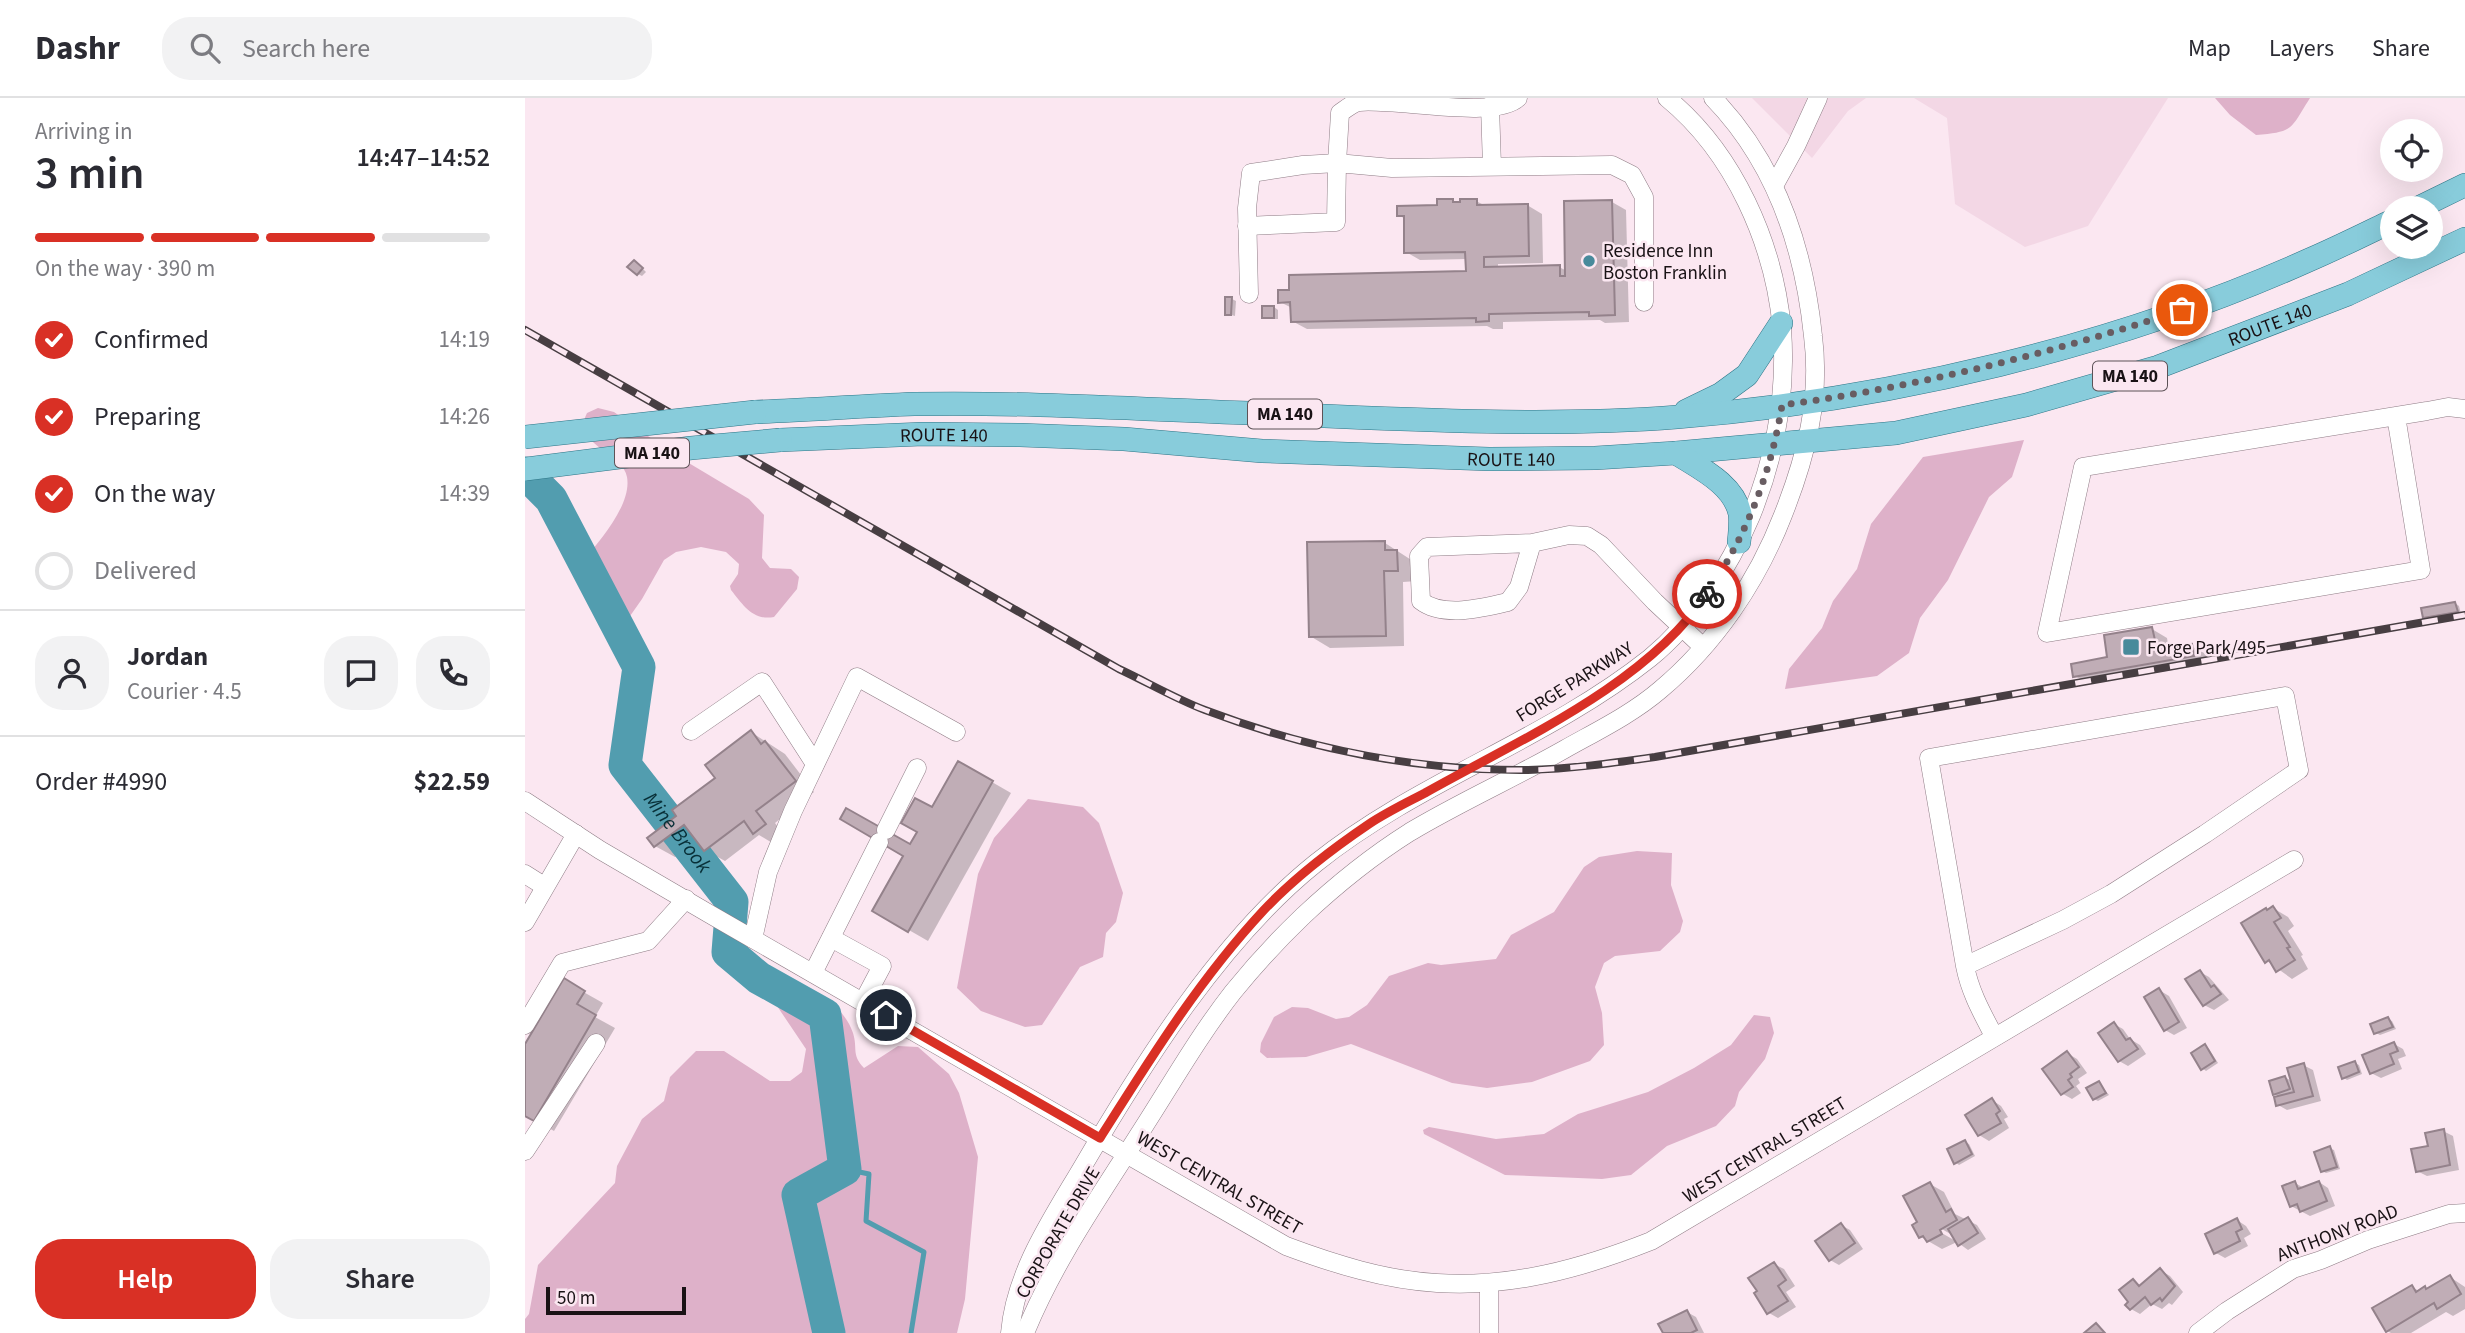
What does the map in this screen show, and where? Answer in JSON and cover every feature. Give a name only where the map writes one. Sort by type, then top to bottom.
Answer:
[{"type":"main road","points":[[2443,196],[2465,185]]},
{"type":"main road","name":"ROUTE 140","points":[[525,438],[755,412],[915,404],[1046,405],[1487,422],[1674,417],[1782,405],[1815,401],[1998,364],[2117,331],[2245,287],[2380,227]]},
{"type":"main road","name":"ROUTE 140","points":[[525,469],[691,448],[780,440],[923,434],[1124,439],[1262,451],[1476,458],[1595,458],[1896,433],[2027,405],[2158,367],[2348,294],[2465,239]]},
{"type":"main road","points":[[1674,417],[1721,394],[1747,374],[1758,362],[1781,323]]},
{"type":"main road","points":[[1676,453],[1712,477],[1732,496],[1739,513],[1739,542]]},
{"type":"street","points":[[1247,226],[1336,222],[1340,113],[1357,102],[1425,103],[1475,108],[1512,103],[1517,98]]},
{"type":"street","name":"FORGE PARKWAY","points":[[1100,1138],[1178,1018],[1220,961],[1265,909],[1315,863],[1371,822],[1596,697],[1652,657],[1698,607],[1739,542],[1759,494],[1775,444],[1782,405],[1784,362],[1776,291],[1768,259],[1743,196],[1727,166],[1708,138],[1668,98]]},
{"type":"street","points":[[1128,1153],[1233,992],[1302,917],[1353,871],[1411,832],[1529,770],[1632,710],[1660,690],[1703,647],[1729,615],[1757,572],[1788,504],[1807,442],[1815,401],[1815,345],[1805,285],[1788,218],[1775,186],[1738,126],[1713,98]]},
{"type":"street","points":[[1775,186],[1818,98]]},
{"type":"street","points":[[1490,106],[1492,166]]},
{"type":"street","points":[[1249,293],[1247,226],[1251,173],[1337,163],[1392,168],[1612,164],[1632,175],[1644,197],[1644,302]]},
{"type":"street","points":[[2396,416],[2421,570],[2047,633],[2083,467],[2448,407],[2465,409]]},
{"type":"street","points":[[1532,543],[1519,587],[1508,602],[1457,610],[1431,608],[1421,601],[1419,556],[1427,547],[1532,543],[1569,535],[1587,536],[1601,545],[1655,602],[1683,625],[1703,647]]},
{"type":"street","points":[[747,935],[768,872],[857,677],[956,732]]},
{"type":"street","points":[[691,731],[762,682],[815,764]]},
{"type":"street","points":[[1965,966],[2111,894],[2299,770],[2285,696],[1929,758],[1965,966],[1973,997],[1994,1036]]},
{"type":"street","points":[[813,973],[917,768]]},
{"type":"street","name":"WEST CENTRAL STREET","points":[[525,801],[713,916],[1286,1246],[1335,1264],[1436,1283],[1489,1283],[1553,1273],[1605,1259],[1651,1241],[2294,860]]},
{"type":"street","points":[[525,922],[576,834]]},
{"type":"street","points":[[525,874],[544,886]]},
{"type":"street","points":[[525,1025],[562,963],[648,940],[686,900]]},
{"type":"street","points":[[831,938],[883,966],[863,1002]]},
{"type":"street","points":[[525,1151],[596,1043]]},
{"type":"street","name":"CORPORATE DRIVE","points":[[1010,1333],[1021,1281],[1049,1223],[1100,1138]]},
{"type":"street","name":"CORPORATE DRIVE","points":[[1025,1333],[1063,1256],[1128,1153]]},
{"type":"street","name":"ANTHONY ROAD","points":[[2198,1333],[2293,1269],[2368,1240],[2449,1214],[2465,1213]]},
{"type":"street","points":[[1489,1283],[1489,1333]]},
{"type":"shaded area","points":[[1752,98],[1866,98],[1848,111],[1812,158]]},
{"type":"shaded area","points":[[1914,98],[2168,98],[2088,226],[2025,247],[1955,204],[1947,118]]},
{"type":"shaded area","points":[[2215,98],[2310,98],[2290,127],[2278,132],[2256,135],[2230,115]]},
{"type":"shaded area","points":[[598,408],[614,412],[672,453],[749,499],[764,515],[762,558],[770,568],[791,569],[799,577],[797,589],[774,617],[754,614],[731,590],[730,586],[738,574],[739,564],[726,552],[701,547],[676,552],[664,560],[642,599],[616,636],[595,594],[585,559],[620,510],[627,487],[623,468],[586,433],[584,424],[587,413]]},
{"type":"shaded area","points":[[2024,440],[2012,477],[1989,497],[1948,580],[1920,618],[1909,653],[1877,676],[1785,689],[1789,669],[1822,628],[1833,601],[1857,569],[1871,524],[1923,457]]},
{"type":"shaded area","points":[[1028,799],[1083,807],[1099,823],[1123,893],[1116,922],[1106,933],[1103,957],[1080,967],[1042,1025],[1025,1027],[981,1011],[957,988],[978,874],[994,838]]},
{"type":"shaded area","points":[[1637,851],[1672,853],[1671,885],[1683,921],[1680,932],[1660,951],[1615,956],[1604,963],[1595,987],[1602,1013],[1604,1045],[1590,1061],[1532,1082],[1487,1088],[1452,1083],[1351,1044],[1306,1057],[1267,1058],[1260,1052],[1261,1043],[1274,1017],[1292,1007],[1308,1008],[1336,1019],[1349,1017],[1367,1005],[1389,976],[1428,963],[1441,965],[1496,959],[1511,935],[1554,912],[1584,867],[1599,857]]},
{"type":"shaded area","points":[[774,971],[820,995],[840,1011],[848,1021],[853,1033],[856,1055],[864,1068],[898,1046],[918,1047],[949,1074],[959,1093],[978,1157],[965,1299],[957,1333],[525,1333],[525,1319],[529,1314],[538,1265],[615,1183],[617,1166],[642,1119],[664,1101],[670,1077],[696,1051],[724,1051],[770,1081],[790,1081],[802,1072],[806,1049],[773,1000]]},
{"type":"shaded area","points":[[1754,1015],[1770,1017],[1774,1033],[1765,1059],[1739,1092],[1735,1106],[1716,1126],[1667,1146],[1631,1175],[1602,1179],[1505,1175],[1424,1134],[1423,1130],[1429,1127],[1496,1139],[1544,1134],[1578,1114],[1648,1092],[1694,1068],[1731,1045]]},
{"type":"building","name":"Residence Inn Boston Franklin","points":[[1437,199],[1460,202],[1460,199],[1477,199],[1477,205],[1528,204],[1529,256],[1484,257],[1484,267],[1560,265],[1560,276],[1565,276],[1564,201],[1612,200],[1615,315],[1589,316],[1589,312],[1489,314],[1489,321],[1476,322],[1476,318],[1291,322],[1290,302],[1278,303],[1278,290],[1289,290],[1289,275],[1466,271],[1465,252],[1404,253],[1404,216],[1397,216],[1397,206],[1437,205]]},
{"type":"building","points":[[634,260],[643,268],[637,275],[627,267]]},
{"type":"building","points":[[1225,297],[1232,297],[1231,315],[1225,315]]},
{"type":"building","points":[[1262,306],[1274,306],[1274,318],[1262,318]]},
{"type":"building","points":[[1385,541],[1385,550],[1397,550],[1398,571],[1384,571],[1386,636],[1309,637],[1307,542]]},
{"type":"building","points":[[2455,602],[2458,612],[2423,618],[2421,608]]},
{"type":"building","points":[[2152,627],[2157,649],[2192,644],[2194,656],[2073,677],[2071,664],[2107,657],[2104,635]]},
{"type":"building","points":[[751,730],[761,744],[765,741],[796,781],[756,811],[766,824],[753,834],[744,821],[704,851],[684,825],[654,847],[647,838],[676,816],[672,810],[715,778],[705,765]]},
{"type":"building","points":[[958,761],[993,781],[908,932],[872,911],[903,856],[840,819],[846,808],[910,844],[917,832],[901,823],[915,798],[932,807]]},
{"type":"building","points":[[2273,906],[2281,918],[2274,922],[2295,960],[2276,972],[2269,960],[2265,963],[2241,923]]},
{"type":"building","points":[[2200,970],[2211,987],[2214,985],[2221,994],[2203,1006],[2185,979]]},
{"type":"building","points":[[564,978],[585,991],[577,1004],[596,1015],[534,1121],[525,1116],[525,1044]]},
{"type":"building","points":[[2159,988],[2179,1022],[2164,1031],[2144,997]]},
{"type":"building","points":[[2388,1017],[2393,1027],[2374,1034],[2370,1024]]},
{"type":"building","points":[[2114,1022],[2126,1040],[2130,1038],[2138,1049],[2118,1062],[2098,1033]]},
{"type":"building","points":[[2394,1042],[2398,1051],[2390,1054],[2394,1064],[2370,1074],[2362,1055]]},
{"type":"building","points":[[2205,1044],[2215,1061],[2201,1070],[2191,1053]]},
{"type":"building","points":[[2067,1051],[2079,1067],[2070,1074],[2072,1077],[2068,1080],[2073,1087],[2061,1095],[2042,1069]]},
{"type":"building","points":[[2355,1061],[2359,1072],[2342,1079],[2338,1067]]},
{"type":"building","points":[[2304,1063],[2313,1096],[2276,1106],[2274,1097],[2294,1092],[2287,1068]]},
{"type":"building","points":[[2285,1076],[2290,1089],[2273,1095],[2269,1081]]},
{"type":"building","points":[[2099,1081],[2106,1093],[2093,1100],[2086,1088]]},
{"type":"building","points":[[1992,1098],[2000,1111],[1996,1114],[2001,1123],[1978,1136],[1965,1115]]},
{"type":"building","points":[[2444,1129],[2450,1165],[2416,1172],[2411,1149],[2428,1146],[2425,1133]]},
{"type":"building","points":[[1965,1140],[1972,1154],[1954,1164],[1947,1149]]},
{"type":"building","points":[[2330,1146],[2337,1167],[2321,1172],[2314,1152]]},
{"type":"building","points":[[2295,1181],[2298,1189],[2319,1181],[2327,1201],[2300,1212],[2297,1204],[2290,1207],[2282,1186]]},
{"type":"building","points":[[1930,1182],[1946,1212],[1951,1209],[1957,1220],[1940,1230],[1942,1234],[1927,1242],[1923,1236],[1919,1238],[1912,1225],[1917,1222],[1903,1196]]},
{"type":"building","points":[[1968,1217],[1978,1233],[1958,1246],[1948,1229]]},
{"type":"building","points":[[2237,1218],[2242,1229],[2236,1232],[2240,1241],[2214,1254],[2205,1234]]},
{"type":"building","points":[[1841,1223],[1855,1243],[1829,1261],[1815,1241]]},
{"type":"building","points":[[1774,1262],[1786,1280],[1778,1286],[1788,1301],[1767,1314],[1748,1278]]},
{"type":"building","points":[[2160,1268],[2175,1286],[2162,1301],[2160,1298],[2151,1305],[2145,1297],[2130,1310],[2125,1305],[2128,1302],[2119,1290],[2133,1279],[2139,1286]]},
{"type":"building","points":[[2450,1275],[2461,1294],[2437,1309],[2434,1303],[2386,1332],[2372,1308],[2412,1285],[2416,1292]]},
{"type":"building","points":[[1687,1310],[1697,1330],[1691,1333],[1663,1333],[1658,1324]]},
{"type":"building","points":[[2096,1323],[2105,1333],[2084,1333]]},
{"type":"waterway","name":"Mine Brook","points":[[525,473],[551,499],[639,667],[625,765],[732,902],[728,952],[759,978],[825,1015],[845,1169],[798,1195],[829,1333]]},
{"type":"waterway","name":"Mine Brook","points":[[845,1169],[869,1174],[866,1221],[924,1252],[911,1333]]},
{"type":"railway","points":[[525,330],[1119,669],[1172,696],[1283,736],[1405,762],[1446,767],[1528,770],[1639,759],[2465,615]]},
{"type":"way so far","points":[[1707,594],[1739,542],[1759,494],[1775,444],[1782,405],[1898,386],[2017,359],[2182,310]]},
{"type":"place","name":"Residence Inn Boston Franklin","points":[[1589,261]]},
{"type":"place","name":"Forge Park/495","points":[[2131,647]]},
{"type":"route","points":[[886,1015],[1100,1138],[1178,1018],[1220,961],[1265,909],[1315,863],[1371,822],[1596,697],[1652,657],[1676,633],[1707,594]]}]
